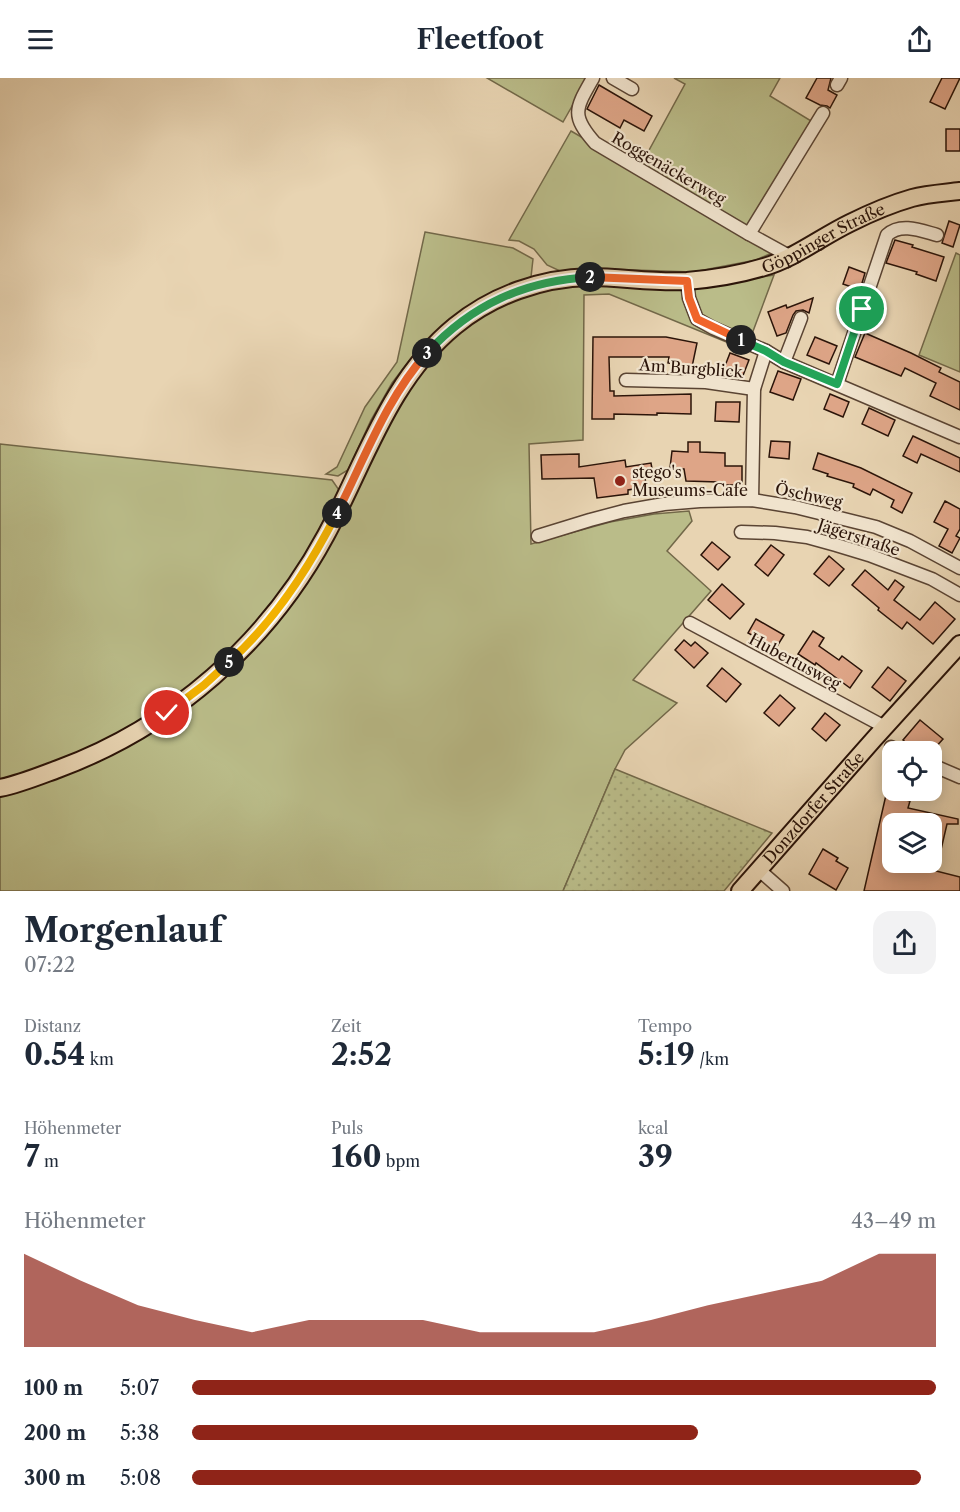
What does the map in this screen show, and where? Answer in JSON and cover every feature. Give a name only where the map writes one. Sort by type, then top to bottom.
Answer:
[{"type":"main road","name":"Göppinger Straße","points":[[0,788],[83,760],[126,738],[167,713],[204,685],[240,653],[287,596],[325,538],[376,430],[406,380],[434,346],[468,316],[500,297],[544,283],[588,277],[687,281],[762,268],[791,257],[849,224],[884,208],[914,198],[960,191]]},
{"type":"main road","name":"Donzdorfer Straße","points":[[740,891],[960,644]]},
{"type":"street","name":"Roggenäckerweg","points":[[593,78],[579,104],[577,116],[594,143],[791,257]]},
{"type":"street","points":[[613,78],[632,89]]},
{"type":"street","points":[[748,234],[823,113]]},
{"type":"street","points":[[837,384],[887,235],[892,230],[911,228],[937,236]]},
{"type":"street","points":[[687,281],[689,298],[697,319],[713,328],[766,351],[784,362],[959,433]]},
{"type":"street","points":[[784,362],[801,318]]},
{"type":"street","name":"Am Burgblick","points":[[752,500],[754,389],[766,351]]},
{"type":"street","name":"Am Burgblick","points":[[626,380],[706,382],[754,389]]},
{"type":"street","name":"Öschweg","points":[[538,536],[624,511],[664,504],[752,500],[795,507],[876,527],[910,541],[960,568]]},
{"type":"street","name":"Jägerstraße","points":[[741,532],[807,537],[836,545],[932,579],[960,595]]},
{"type":"street","name":"Hubertusweg","points":[[690,623],[885,727]]},
{"type":"street","points":[[942,769],[960,777]]},
{"type":"street","points":[[759,870],[783,891]]},
{"type":"green space","points":[[487,78],[588,78],[563,122]]},
{"type":"green space","points":[[674,78],[780,78],[770,96],[821,127],[755,231],[641,165],[685,84]]},
{"type":"green space","points":[[571,131],[766,244],[774,252],[756,260],[693,272],[605,269],[560,271],[547,265],[534,249],[519,241],[509,240]]},
{"type":"green space","points":[[425,232],[513,248],[533,259],[531,277],[468,307],[436,332],[412,357],[392,383],[371,420],[348,470],[338,476],[326,474],[337,467],[365,407],[397,362]]},
{"type":"green space","points":[[956,253],[960,255],[960,372],[919,355]]},
{"type":"green space","points":[[774,275],[746,350],[609,294],[584,295],[583,440],[529,444],[531,544],[610,522],[654,514],[689,511],[692,521],[667,551],[711,591],[633,680],[677,703],[625,750],[563,891],[0,891],[0,792],[163,724],[228,675],[273,626],[402,395],[443,343],[492,308],[544,290],[583,284],[717,285]]},
{"type":"green space","points":[[0,444],[332,480],[339,490],[306,555],[286,584],[263,615],[211,669],[173,699],[78,755],[20,776],[0,780]]},
{"type":"green space","points":[[615,769],[772,833],[724,891],[563,891]]},
{"type":"building","points":[[817,78],[831,78],[828,90],[837,95],[830,108],[806,98]]},
{"type":"building","points":[[942,78],[960,78],[945,109],[930,102]]},
{"type":"building","points":[[599,85],[652,116],[644,131],[624,120],[620,128],[587,109]]},
{"type":"building","points":[[946,129],[960,129],[960,151],[946,151]]},
{"type":"building","points":[[949,221],[960,225],[953,247],[942,243]]},
{"type":"building","points":[[895,240],[944,257],[936,281],[916,274],[917,272],[886,263]]},
{"type":"building","points":[[849,267],[865,273],[860,290],[843,284]]},
{"type":"building","points":[[813,298],[809,313],[803,310],[796,311],[786,333],[777,336],[768,312],[786,305],[787,308]]},
{"type":"building","points":[[865,333],[941,368],[939,372],[960,382],[960,410],[930,396],[936,383],[905,368],[901,376],[855,357]]},
{"type":"building","points":[[593,337],[666,337],[697,343],[692,367],[668,363],[669,357],[609,357],[610,391],[614,391],[614,396],[691,394],[691,414],[614,414],[614,419],[592,419]]},
{"type":"building","points":[[815,337],[837,346],[829,364],[807,355]]},
{"type":"building","points":[[730,353],[749,360],[742,378],[723,371]]},
{"type":"building","points":[[778,371],[801,379],[793,400],[770,392]]},
{"type":"building","points":[[830,394],[849,402],[843,417],[824,409]]},
{"type":"building","points":[[716,402],[740,402],[739,422],[715,421]]},
{"type":"building","points":[[869,408],[895,420],[888,436],[862,424]]},
{"type":"building","points":[[913,436],[960,458],[960,472],[921,454],[917,463],[903,456]]},
{"type":"building","points":[[771,441],[790,442],[789,459],[769,457]]},
{"type":"building","points":[[688,442],[700,442],[700,452],[725,453],[725,466],[742,466],[742,485],[686,481],[684,469],[670,468],[672,451],[688,452]]},
{"type":"building","points":[[818,453],[861,468],[912,493],[902,513],[891,507],[894,500],[873,489],[870,495],[853,487],[854,484],[813,469]]},
{"type":"building","points":[[579,454],[579,467],[625,460],[626,467],[651,463],[653,474],[645,476],[646,487],[628,490],[628,494],[597,498],[594,478],[542,479],[541,455]]},
{"type":"building","points":[[945,501],[960,509],[960,529],[956,536],[960,538],[952,553],[939,546],[948,529],[934,522]]},
{"type":"building","points":[[712,542],[730,557],[718,570],[701,555]]},
{"type":"building","points":[[771,545],[784,555],[768,576],[755,565]]},
{"type":"building","points":[[829,556],[844,569],[829,586],[814,574]]},
{"type":"building","points":[[865,570],[888,590],[895,580],[904,587],[894,600],[920,620],[935,602],[955,619],[933,644],[907,622],[902,629],[852,585]]},
{"type":"building","points":[[722,584],[744,604],[730,619],[708,600]]},
{"type":"building","points":[[756,619],[784,635],[776,648],[748,633]]},
{"type":"building","points":[[813,631],[824,638],[819,646],[839,660],[842,656],[862,671],[850,688],[816,663],[815,665],[798,654]]},
{"type":"building","points":[[684,640],[691,646],[695,642],[708,653],[694,668],[675,650]]},
{"type":"building","points":[[888,667],[906,681],[890,701],[872,687]]},
{"type":"building","points":[[722,668],[741,684],[726,702],[707,686]]},
{"type":"building","points":[[780,695],[795,708],[779,726],[764,713]]},
{"type":"building","points":[[825,713],[840,725],[826,741],[812,729]]},
{"type":"building","points":[[920,720],[943,739],[941,741],[903,740]]},
{"type":"building","points":[[885,801],[910,801],[908,808],[931,813],[882,813],[882,873],[942,872],[960,877],[960,891],[864,891]]},
{"type":"building","points":[[942,815],[958,819],[958,824],[947,824],[942,845]]},
{"type":"building","points":[[823,849],[838,858],[836,861],[848,868],[836,890],[809,874]]},
{"type":"place","name":"stego's Museums-Cafe","points":[[620,481]]},
{"type":"route","points":[[167,713],[204,685],[240,653],[287,596],[325,538],[376,430],[406,380],[434,346],[475,311],[500,297],[544,283],[588,277],[687,281],[689,298],[697,319],[766,351],[784,362],[837,384],[862,309]]}]
